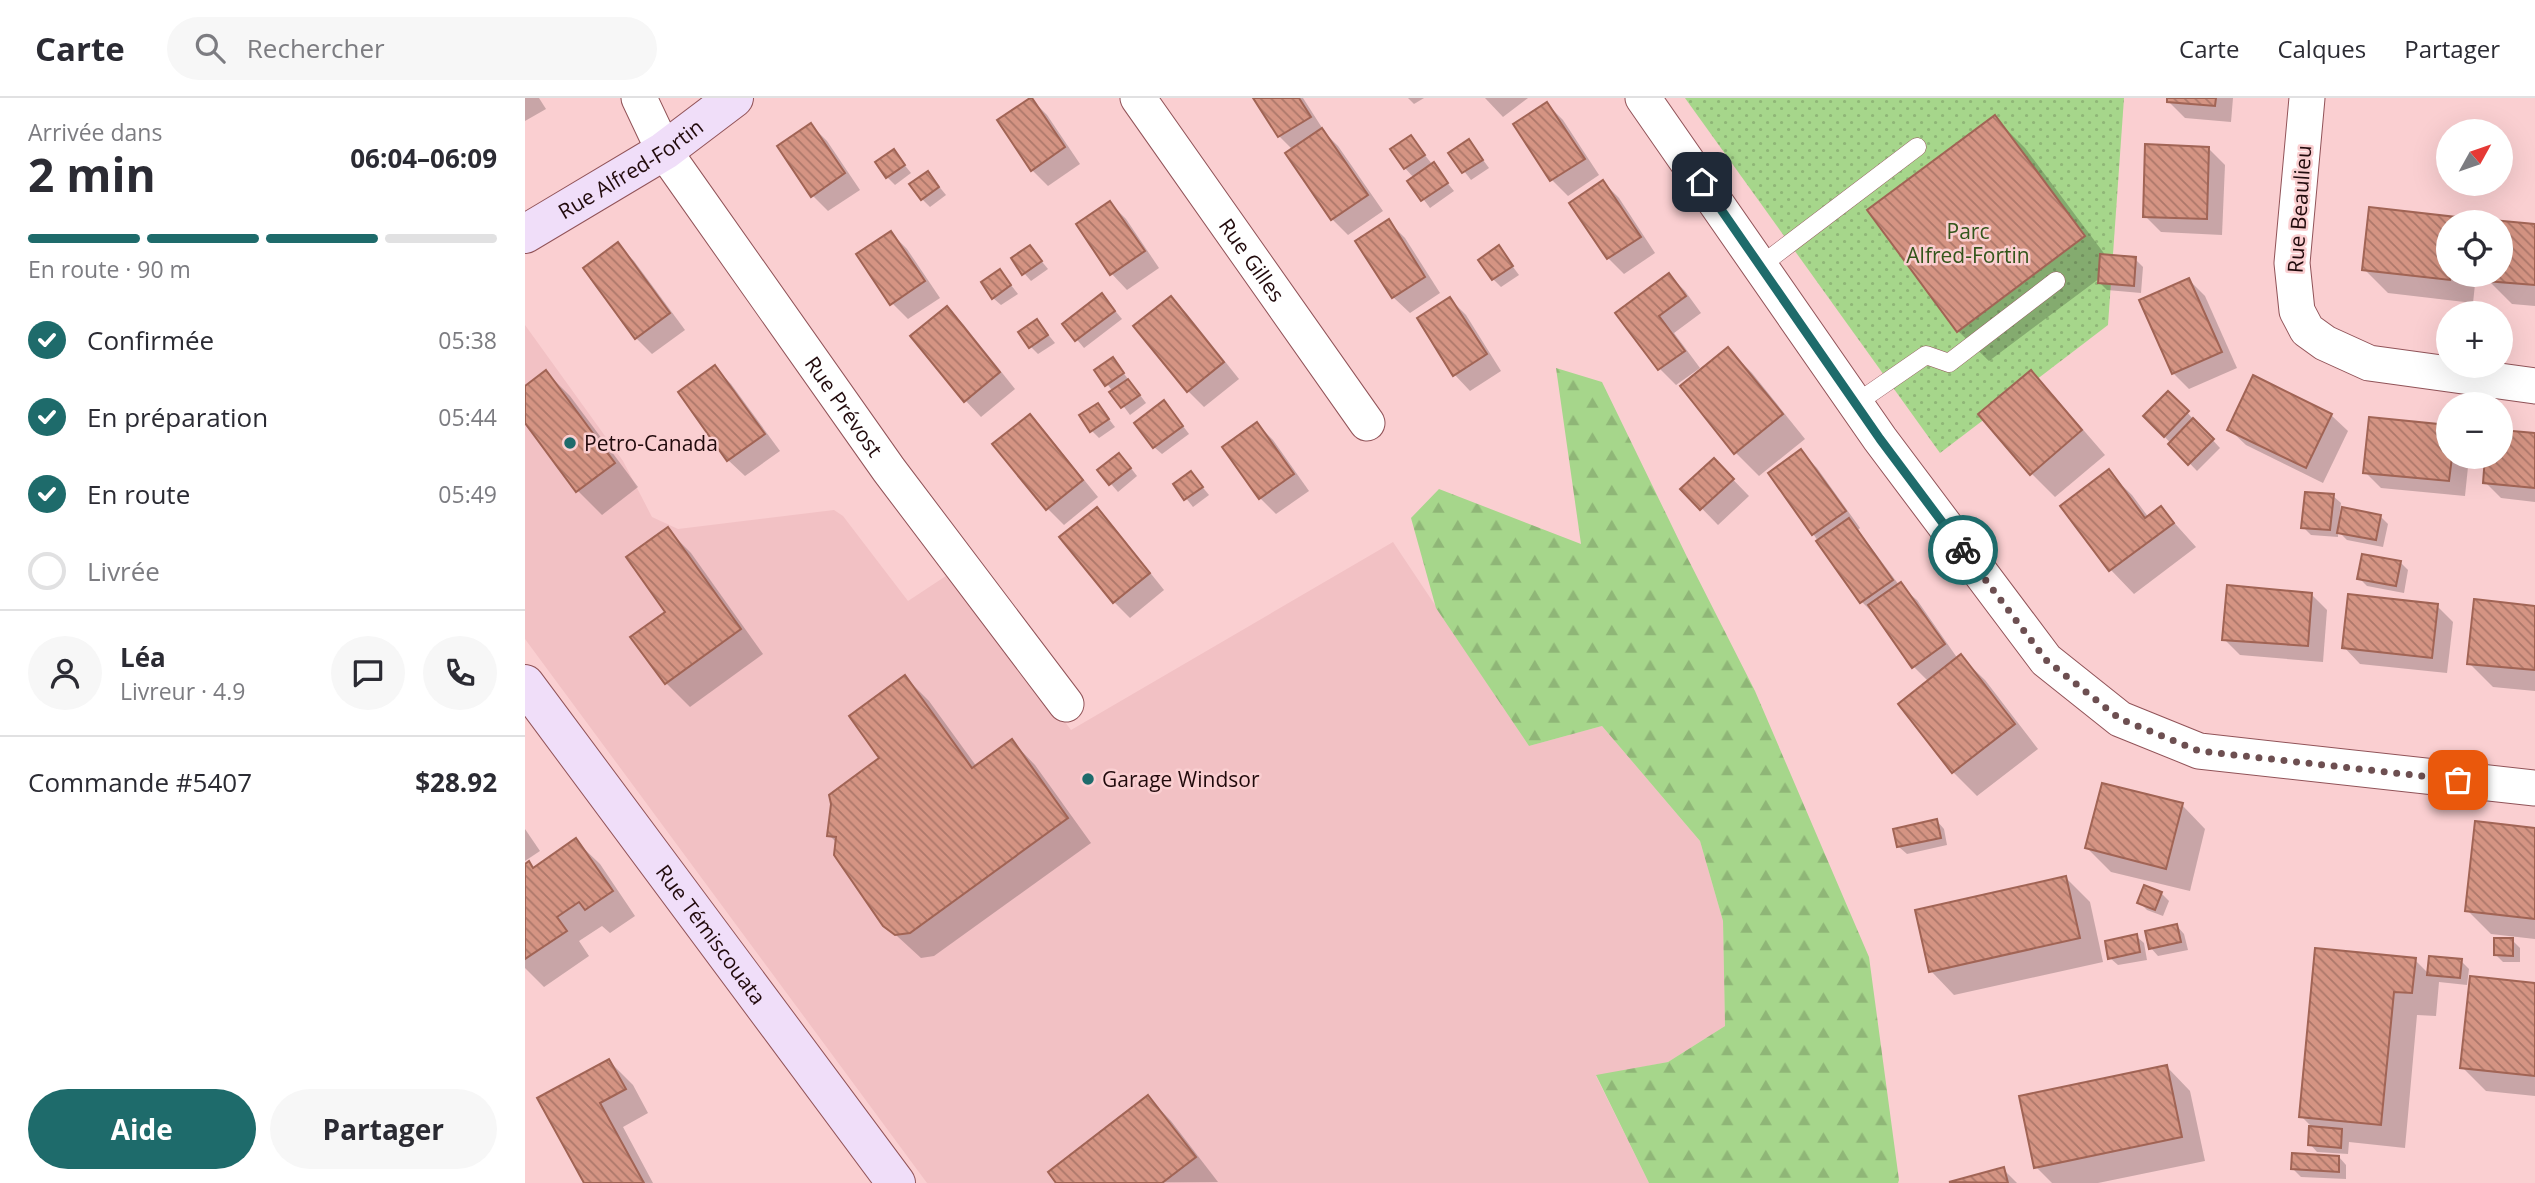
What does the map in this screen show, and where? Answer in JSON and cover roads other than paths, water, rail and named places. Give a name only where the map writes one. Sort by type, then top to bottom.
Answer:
[{"type":"main road","name":"Rue Alfred-Fortin","points":[[525,234],[664,151],[734,98]]},
{"type":"main road","name":"Rue Témiscouata","points":[[525,684],[896,1183]]},
{"type":"street","name":"Rue Prévost","points":[[639,98],[664,151],[889,470],[1066,704]]},
{"type":"street","name":"Rue Gilles","points":[[1138,98],[1367,423]]},
{"type":"street","points":[[1643,98],[1855,404],[2046,660],[2120,719],[2199,751],[2535,788]]},
{"type":"street","name":"Rue Beaulieu","points":[[2307,98],[2293,263],[2297,311],[2307,330],[2325,343],[2369,363],[2535,386]]},
{"type":"lane","points":[[1760,266],[1917,147]]},
{"type":"lane","points":[[1855,404],[1926,355],[1949,363],[2056,281]]},
{"type":"place","name":"Petro-Canada","points":[[570,443]]},
{"type":"place","name":"Garage Windsor","points":[[1088,779]]},
{"type":"park label","name":"Parc Alfred-Fortin","points":[[1968,243]]}]
